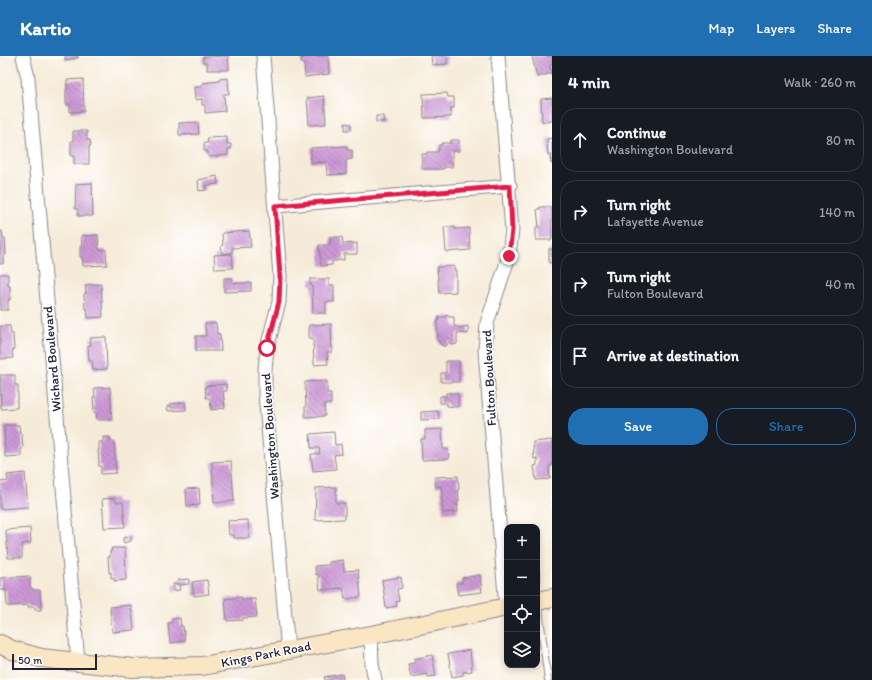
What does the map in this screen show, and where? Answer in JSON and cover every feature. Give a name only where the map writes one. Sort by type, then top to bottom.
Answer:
[{"type":"street","name":"Wichard Boulevard","points":[[23,56],[28,78],[78,662]]},
{"type":"street","name":"Washington Boulevard","points":[[263,56],[280,276],[279,302],[267,348],[265,394],[288,650]]},
{"type":"street","name":"Fulton Boulevard","points":[[498,56],[510,186],[512,230],[509,256],[486,323],[485,351],[505,596]]},
{"type":"street","points":[[275,206],[510,186]]},
{"type":"street","name":"Kings Park Road","points":[[0,644],[12,650],[41,658],[133,668],[202,666],[371,635],[504,607]]},
{"type":"street","points":[[371,635],[372,664],[375,680]]},
{"type":"lane","points":[[542,600],[548,680]]},
{"type":"building","points":[[65,56],[78,56],[78,58],[65,60]]},
{"type":"building","points":[[228,56],[229,70],[207,70],[207,63],[203,63],[203,57]]},
{"type":"building","points":[[303,56],[328,56],[329,74],[305,77],[304,64],[302,64],[301,58],[304,58]]},
{"type":"building","points":[[431,56],[447,56],[447,64],[432,65]]},
{"type":"building","points":[[532,56],[552,56],[552,65],[550,66],[552,73],[537,77]]},
{"type":"building","points":[[228,78],[229,94],[224,94],[225,111],[205,113],[205,105],[202,105],[202,99],[195,100],[194,87],[202,87],[202,83],[219,81],[219,79]]},
{"type":"building","points":[[83,79],[84,111],[70,112],[70,104],[66,104],[67,80]]},
{"type":"building","points":[[447,93],[448,97],[454,97],[454,108],[451,108],[451,117],[424,118],[423,94]]},
{"type":"building","points":[[324,96],[326,124],[309,125],[307,98]]},
{"type":"building","points":[[552,98],[552,121],[542,122],[541,99]]},
{"type":"building","points":[[376,116],[383,116],[384,122],[376,122]]},
{"type":"building","points":[[198,122],[199,134],[179,135],[179,123]]},
{"type":"building","points":[[345,123],[351,124],[351,130],[345,130]]},
{"type":"building","points":[[73,131],[87,131],[87,140],[90,140],[91,146],[89,146],[89,164],[74,164],[74,156],[71,156]]},
{"type":"building","points":[[227,137],[227,144],[231,144],[231,149],[228,149],[228,155],[208,157],[208,151],[204,151],[204,143],[208,143],[207,138]]},
{"type":"building","points":[[552,138],[551,164],[550,155],[548,155],[547,139]]},
{"type":"building","points":[[451,140],[459,140],[459,151],[452,151],[452,167],[444,167],[444,169],[422,169],[422,154],[427,154],[427,152],[438,152],[439,145],[442,145],[442,143],[451,143]]},
{"type":"building","points":[[347,146],[347,150],[352,150],[352,159],[346,160],[346,174],[327,175],[326,162],[311,163],[311,148]]},
{"type":"building","points":[[217,176],[218,184],[205,186],[206,190],[199,191],[198,180]]},
{"type":"building","points":[[92,183],[93,216],[78,216],[78,209],[75,209],[76,184]]},
{"type":"building","points":[[540,207],[552,207],[552,240],[536,240],[536,227],[539,227],[537,209],[540,209]]},
{"type":"building","points":[[444,227],[455,227],[455,229],[469,228],[470,250],[446,252]]},
{"type":"building","points":[[0,231],[2,231],[3,239],[5,239],[6,255],[3,255],[3,264],[0,264]]},
{"type":"building","points":[[249,231],[251,247],[232,248],[232,253],[222,254],[222,233]]},
{"type":"building","points":[[98,235],[99,250],[106,250],[107,265],[83,266],[82,257],[80,257],[80,246],[82,246],[81,236]]},
{"type":"building","points":[[330,237],[342,237],[343,244],[357,243],[357,254],[344,254],[344,260],[332,261],[332,265],[321,266],[319,245],[330,245]]},
{"type":"building","points":[[549,249],[552,249],[552,263],[549,263]]},
{"type":"building","points":[[232,254],[233,268],[215,269],[214,255]]},
{"type":"building","points":[[454,266],[454,270],[456,270],[456,292],[439,293],[437,267]]},
{"type":"building","points":[[0,274],[8,274],[10,300],[8,300],[8,310],[0,310]]},
{"type":"building","points":[[224,278],[232,278],[232,283],[251,283],[251,291],[224,292]]},
{"type":"building","points":[[310,279],[329,279],[329,285],[334,285],[334,302],[326,302],[326,313],[313,313],[312,285],[310,285]]},
{"type":"building","points":[[101,284],[103,317],[88,318],[87,309],[85,309],[85,285]]},
{"type":"building","points":[[446,315],[449,315],[449,317],[454,317],[454,326],[459,328],[468,326],[468,334],[457,333],[457,344],[451,345],[451,342],[449,342],[446,346],[443,346],[438,341],[437,322],[439,317],[446,317]]},
{"type":"building","points":[[205,323],[216,323],[217,334],[220,334],[221,351],[196,351],[196,336],[206,336]]},
{"type":"building","points":[[331,324],[332,352],[327,352],[328,364],[314,365],[313,338],[309,338],[309,325]]},
{"type":"building","points":[[0,326],[10,326],[11,334],[13,334],[13,358],[0,359]]},
{"type":"building","points":[[106,337],[107,369],[93,370],[92,361],[89,361],[88,346],[91,345],[90,338]]},
{"type":"building","points":[[446,361],[459,361],[459,382],[441,382],[441,373],[446,373]]},
{"type":"building","points":[[0,375],[15,375],[15,385],[18,385],[17,408],[1,409]]},
{"type":"building","points":[[327,381],[327,393],[331,393],[331,404],[324,404],[325,416],[305,417],[305,382]]},
{"type":"building","points":[[226,384],[227,391],[223,391],[225,408],[211,410],[210,398],[206,398],[205,386]]},
{"type":"building","points":[[110,387],[112,420],[97,420],[96,412],[94,412],[94,388]]},
{"type":"building","points":[[446,393],[458,393],[458,407],[447,406],[447,403],[440,403],[440,396],[446,396]]},
{"type":"building","points":[[185,402],[186,410],[168,411],[167,406],[171,406],[170,404]]},
{"type":"building","points":[[438,411],[439,419],[421,420],[421,412]]},
{"type":"building","points":[[4,425],[19,425],[20,434],[22,434],[23,448],[21,449],[21,456],[5,457]]},
{"type":"building","points":[[442,429],[443,449],[448,449],[449,459],[422,460],[421,439],[425,439],[425,430]]},
{"type":"building","points":[[334,432],[335,445],[341,444],[342,454],[334,455],[336,469],[313,471],[311,454],[320,454],[319,448],[311,448],[310,434]]},
{"type":"building","points":[[103,437],[110,437],[110,441],[114,441],[116,473],[101,474],[98,450],[99,442],[103,442]]},
{"type":"building","points":[[552,440],[552,466],[549,466],[550,479],[536,480],[534,466],[537,465],[537,458],[534,459],[533,442]]},
{"type":"building","points":[[231,461],[234,501],[214,503],[212,462]]},
{"type":"building","points":[[25,473],[28,507],[0,509],[0,482],[8,481],[7,475]]},
{"type":"building","points":[[458,476],[458,512],[443,513],[441,486],[436,487],[435,477]]},
{"type":"building","points":[[336,487],[336,503],[345,503],[345,519],[315,520],[316,488]]},
{"type":"building","points":[[199,488],[200,505],[187,506],[186,489]]},
{"type":"building","points":[[115,498],[116,502],[123,502],[125,527],[104,528],[102,499]]},
{"type":"building","points":[[248,520],[249,538],[234,538],[234,535],[229,535],[228,521]]},
{"type":"building","points":[[30,528],[31,543],[22,544],[22,558],[8,558],[6,530]]},
{"type":"building","points":[[131,536],[131,541],[123,543],[123,538]]},
{"type":"building","points":[[111,548],[125,548],[126,580],[114,581],[114,578],[111,578],[111,572],[109,573],[108,557],[110,557],[110,551],[112,551]]},
{"type":"building","points":[[343,560],[344,571],[358,570],[361,597],[345,599],[343,588],[320,590],[318,574],[316,575],[315,566],[329,565],[329,562]]},
{"type":"building","points":[[480,575],[482,592],[458,595],[456,583],[462,583],[462,578]]},
{"type":"building","points":[[30,576],[30,587],[34,590],[40,590],[41,610],[35,610],[35,607],[28,607],[28,605],[7,606],[6,590],[0,590],[0,578]]},
{"type":"building","points":[[401,577],[402,588],[397,589],[399,601],[396,602],[397,606],[386,608],[382,580]]},
{"type":"building","points":[[189,579],[189,584],[179,585],[180,590],[174,591],[173,584],[179,584],[178,580]]},
{"type":"building","points":[[207,580],[209,594],[194,596],[192,582]]},
{"type":"building","points":[[242,597],[242,600],[255,599],[257,617],[227,621],[225,599]]},
{"type":"building","points":[[131,605],[134,630],[112,632],[110,607]]},
{"type":"building","points":[[180,618],[181,626],[183,626],[185,641],[170,643],[168,623],[172,623],[172,619]]},
{"type":"building","points":[[470,650],[472,671],[463,672],[463,675],[452,677],[448,654]]},
{"type":"building","points":[[432,655],[436,676],[428,677],[427,674],[411,677],[408,664],[415,663],[414,659]]},
{"type":"building","points":[[342,674],[343,680],[325,680],[324,677]]},
{"type":"route","points":[[267,348],[279,302],[280,276],[275,206],[510,186],[512,230],[509,256]]}]
